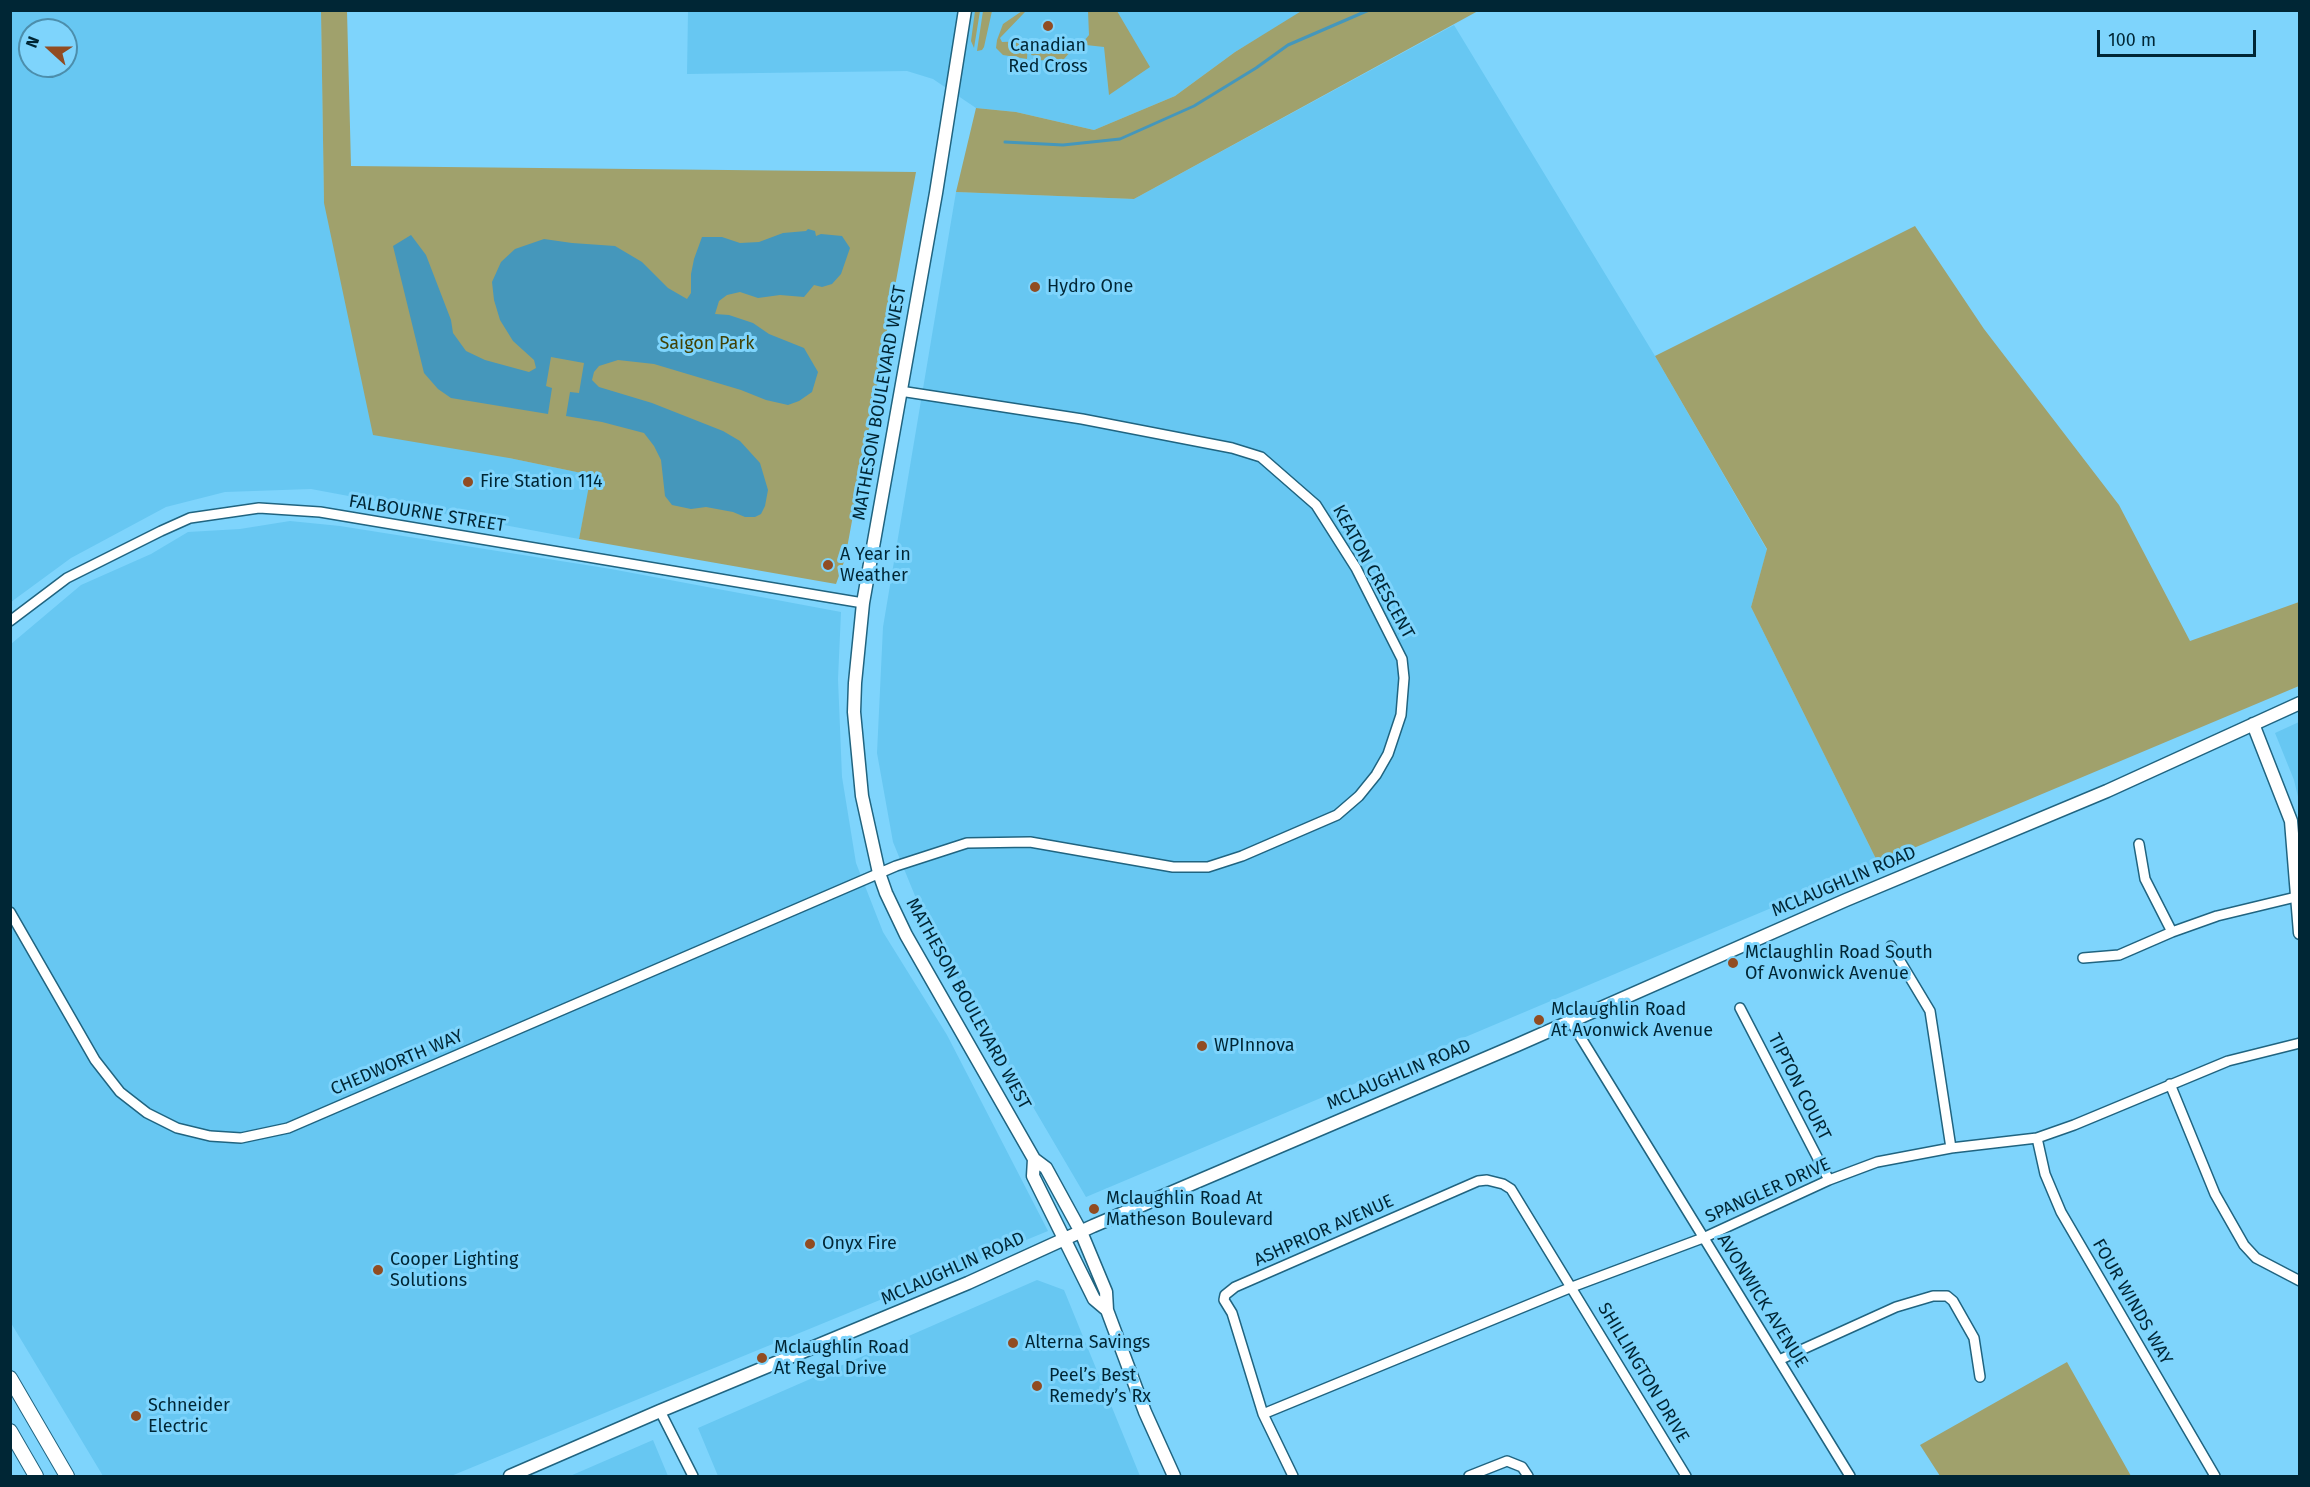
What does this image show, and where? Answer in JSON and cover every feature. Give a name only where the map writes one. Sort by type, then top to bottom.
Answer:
[{"type":"main road","points":[[10,1378],[67,1476]]},
{"type":"main road","points":[[10,1431],[36,1476]]},
{"type":"street","name":"MATHESON BOULEVARD WEST","points":[[965,10],[936,193],[863,603],[855,683],[855,741],[862,796],[879,873],[906,935],[1034,1159],[1046,1168],[1081,1232],[1106,1292],[1107,1310],[1144,1412],[1174,1476]]},
{"type":"street","name":"KEATON CRESCENT","points":[[879,873],[967,843],[1030,842],[1173,867],[1196,868],[1219,865],[1337,815],[1359,796],[1388,754],[1401,715],[1404,678],[1402,659],[1395,644],[1356,568],[1316,505],[1262,457],[1232,448],[1082,419],[900,391]]},
{"type":"street","name":"FALBOURNE STREET","points":[[10,621],[67,578],[161,531],[190,518],[259,508],[320,512],[863,603]]},
{"type":"street","name":"MCLAUGHLIN ROAD","points":[[510,1476],[938,1296],[1846,900],[2107,791],[2300,703]]},
{"type":"street","points":[[2253,724],[2291,821],[2300,933]]},
{"type":"street","points":[[2139,843],[2145,879],[2172,932]]},
{"type":"street","name":"CHEDWORTH WAY","points":[[10,912],[95,1060],[120,1092],[147,1113],[177,1128],[210,1136],[241,1138],[288,1128],[879,873]]},
{"type":"street","points":[[2083,958],[2119,955],[2217,916],[2298,897]]},
{"type":"street","points":[[1891,946],[1930,1011],[1951,1148]]},
{"type":"street","name":"TIPTON COURT","points":[[1740,1008],[1829,1180]]},
{"type":"street","name":"AVONWICK AVENUE","points":[[1570,1020],[1850,1476]]},
{"type":"street","name":"SPANGLER DRIVE","points":[[1263,1414],[1572,1287],[1703,1238],[1829,1180],[1877,1162],[1951,1148],[2037,1138],[2228,1060],[2300,1043]]},
{"type":"street","points":[[2170,1084],[2215,1194],[2244,1245],[2256,1258],[2300,1281]]},
{"type":"street","name":"FOUR WINDS WAY","points":[[2037,1138],[2045,1174],[2061,1212],[2215,1476]]},
{"type":"street","name":"MATHESON BOULEVARD WEST","points":[[1034,1159],[1033,1176],[1094,1299],[1107,1310]]},
{"type":"street","name":"ASHPRIOR AVENUE","points":[[1293,1476],[1263,1414],[1232,1313],[1227,1307],[1225,1295],[1235,1287],[1478,1181],[1494,1181],[1511,1189],[1572,1287]]},
{"type":"street","name":"SHILLINGTON DRIVE","points":[[1572,1287],[1686,1476]]},
{"type":"street","points":[[1779,1360],[1896,1307],[1933,1296],[1947,1296],[1953,1301],[1974,1338],[1980,1377]]},
{"type":"street","points":[[660,1411],[693,1476]]},
{"type":"street","points":[[1469,1476],[1507,1461],[1522,1467],[1528,1476]]},
{"type":"shaded area","points":[[11,11],[321,11],[324,203],[509,458],[592,475],[579,539],[311,489],[225,492],[166,507],[71,558],[11,602]]},
{"type":"shaded area","points":[[688,11],[1303,11],[1235,52],[1175,96],[1094,130],[1016,112],[976,108],[933,79],[907,71],[687,74]]},
{"type":"shaded area","points":[[1454,25],[1655,356],[1767,550],[1751,607],[1878,863],[1086,1197],[929,930],[893,842],[877,753],[883,627],[956,192],[1134,199]]},
{"type":"shaded area","points":[[808,229],[815,231],[816,236],[821,234],[842,236],[850,248],[841,274],[832,284],[822,287],[814,285],[804,297],[780,295],[758,298],[740,292],[727,295],[719,301],[715,314],[729,315],[753,323],[769,334],[804,348],[818,372],[812,392],[788,405],[654,364],[618,360],[599,366],[592,380],[599,387],[652,403],[723,431],[740,441],[760,463],[768,490],[765,506],[761,514],[755,517],[745,517],[733,512],[706,507],[691,509],[672,505],[665,496],[661,460],[644,433],[602,422],[566,416],[570,392],[579,393],[584,363],[551,357],[546,386],[552,388],[548,414],[451,398],[438,389],[424,373],[393,246],[411,235],[426,255],[451,320],[453,333],[466,351],[485,360],[529,372],[536,368],[534,360],[513,341],[500,320],[494,300],[492,282],[501,262],[515,249],[544,239],[615,246],[642,262],[668,288],[687,299],[691,293],[694,259],[702,237],[722,237],[740,243],[759,242],[783,233]]},
{"type":"shaded area","points":[[290,521],[340,526],[611,569],[841,612],[838,679],[842,777],[856,863],[883,932],[947,1035],[1048,1231],[451,1476],[103,1476],[11,1323],[11,644],[81,585],[151,554],[188,532],[240,529]]},
{"type":"shaded area","points":[[2299,722],[2299,801],[2294,780],[2275,733]]},
{"type":"shaded area","points":[[1037,1280],[1064,1290],[1140,1476],[718,1476],[698,1428]]},
{"type":"shaded area","points":[[653,1440],[668,1476],[570,1476]]},
{"type":"green space","points":[[1303,10],[1478,11],[1134,199],[956,192],[976,108],[1016,112],[1094,130],[1175,96],[1235,52]]},
{"type":"green space","name":"Saigon Park","points":[[321,11],[347,11],[351,166],[916,172],[845,559],[836,584],[579,539],[591,475],[509,458],[373,435],[324,203]]},
{"type":"green space","points":[[975,11],[980,11],[974,48],[971,41]]},
{"type":"green space","points":[[983,11],[992,11],[984,47],[977,51]]},
{"type":"green space","points":[[1022,11],[1025,12],[1000,38],[1002,42],[1028,41],[1027,59],[1003,55],[996,48],[1003,24]]},
{"type":"green space","points":[[1088,11],[1117,11],[1150,67],[1109,95],[1104,47],[1086,45],[1084,41],[1089,35]]},
{"type":"green space","points":[[1080,41],[1064,59],[1037,60],[1038,56],[1031,55],[1033,49],[1043,48],[1043,42]]},
{"type":"green space","points":[[1915,226],[1984,329],[2119,505],[2190,641],[2299,602],[2299,686],[1878,863],[1751,607],[1767,549],[1655,356]]},
{"type":"green space","points":[[2067,1362],[2131,1476],[1940,1476],[1920,1445]]},
{"type":"waterway","points":[[1005,142],[1063,145],[1120,139],[1194,106],[1256,68],[1288,45],[1369,10]]},
{"type":"place","name":"Canadian Red Cross","points":[[1048,26]]},
{"type":"place","name":"Hydro One","points":[[1035,287]]},
{"type":"place","name":"Fire Station 114","points":[[468,482]]},
{"type":"place","name":"A Year in Weather","points":[[828,565]]},
{"type":"place","name":"Mclaughlin Road South Of Avonwick Avenue","points":[[1733,963]]},
{"type":"place","name":"Mclaughlin Road At Avonwick Avenue","points":[[1539,1020]]},
{"type":"place","name":"WPInnova","points":[[1202,1046]]},
{"type":"place","name":"Mclaughlin Road At Matheson Boulevard","points":[[1094,1209]]},
{"type":"place","name":"Onyx Fire","points":[[810,1244]]},
{"type":"place","name":"Cooper Lighting Solutions","points":[[378,1270]]},
{"type":"place","name":"Alterna Savings","points":[[1013,1343]]},
{"type":"place","name":"Mclaughlin Road At Regal Drive","points":[[762,1358]]},
{"type":"place","name":"Peel’s Best Remedy’s Rx","points":[[1037,1386]]},
{"type":"place","name":"Schneider Electric","points":[[136,1416]]}]
